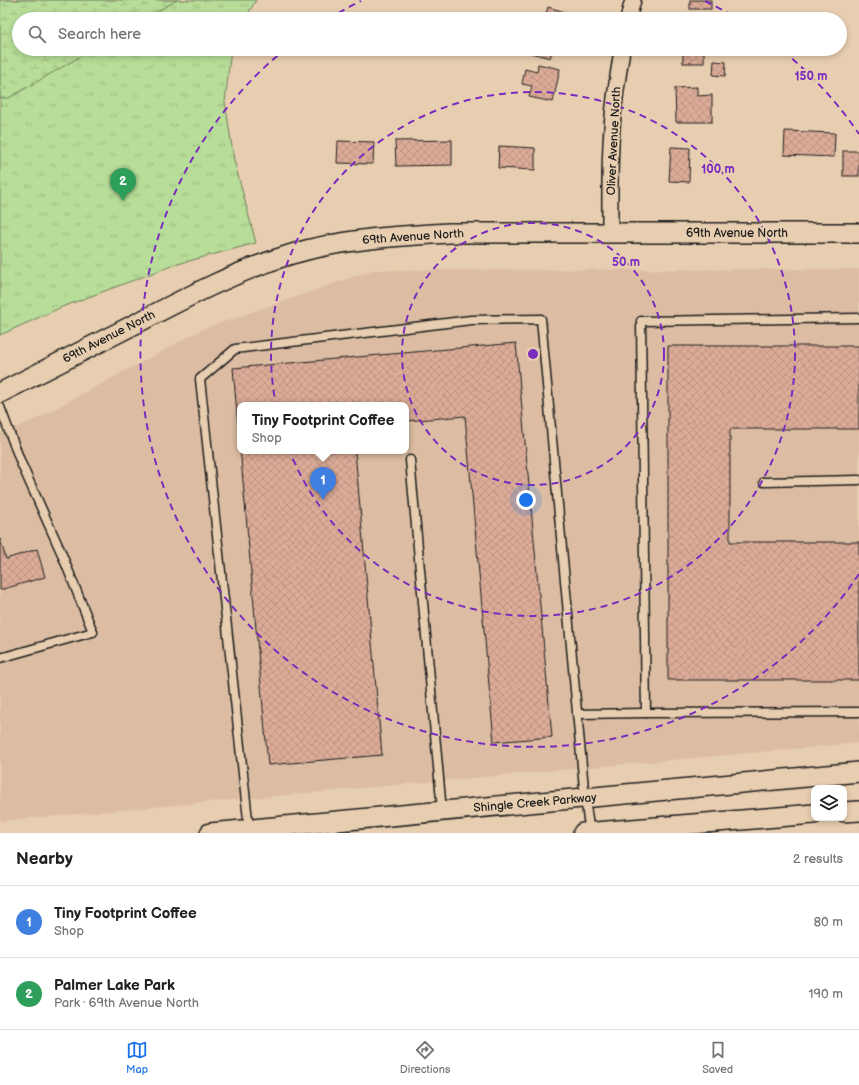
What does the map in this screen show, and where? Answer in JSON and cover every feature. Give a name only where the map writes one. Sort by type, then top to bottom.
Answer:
[{"type":"street","points":[[630,12],[633,0]]},
{"type":"street","name":"Oliver Avenue North","points":[[610,233],[610,172],[613,122],[621,56]]},
{"type":"street","name":"69th Avenue North","points":[[0,393],[198,291],[251,268],[293,254],[328,245],[384,237],[450,233],[859,233]]},
{"type":"street","name":"Shingle Creek Parkway","points":[[210,833],[585,799],[859,772]]},
{"type":"street","points":[[847,812],[859,811]]},
{"type":"street","points":[[588,833],[811,814]]},
{"type":"lane","points":[[646,713],[641,321],[859,318]]},
{"type":"lane","points":[[249,829],[200,379],[235,349],[471,320],[541,319],[588,833]]},
{"type":"lane","points":[[0,407],[21,463],[61,552],[93,632],[0,658]]},
{"type":"lane","points":[[410,460],[442,811]]},
{"type":"lane","points":[[764,482],[859,480]]},
{"type":"lane","points":[[577,714],[859,712]]},
{"type":"shaded area","points":[[859,269],[859,743],[0,821],[0,433],[32,421],[203,329],[373,270]]},
{"type":"green space","points":[[0,0],[256,0],[249,12],[12,12],[12,56],[230,56],[225,102],[234,160],[256,243],[174,265],[62,307],[0,335]]},
{"type":"green space","points":[[0,0],[177,0],[156,12],[12,12],[12,56],[81,56],[9,98],[0,98]]},
{"type":"building","points":[[690,0],[711,0],[711,9],[690,9]]},
{"type":"building","points":[[548,7],[565,12],[546,12]]},
{"type":"building","points":[[683,56],[704,56],[704,63],[683,63]]},
{"type":"building","points":[[714,61],[726,62],[725,76],[713,75]]},
{"type":"building","points":[[538,64],[560,69],[553,102],[529,97],[532,86],[522,84],[525,69],[537,72]]},
{"type":"building","points":[[697,87],[697,96],[712,95],[712,122],[676,122],[675,88]]},
{"type":"building","points":[[785,131],[835,133],[834,157],[784,155]]},
{"type":"building","points":[[452,140],[452,165],[396,166],[395,141]]},
{"type":"building","points":[[338,141],[374,142],[373,164],[337,163]]},
{"type":"building","points":[[499,146],[535,148],[535,170],[498,168]]},
{"type":"building","points":[[671,147],[690,148],[689,182],[669,181]]},
{"type":"building","points":[[843,151],[859,151],[859,176],[843,176]]},
{"type":"building","points":[[516,343],[552,737],[494,742],[465,416],[409,421],[409,402],[237,402],[237,413],[233,368]]},
{"type":"building","points":[[668,346],[859,346],[859,429],[730,429],[730,542],[859,542],[859,680],[668,680]]},
{"type":"building","points":[[240,454],[355,454],[382,755],[268,765]]},
{"type":"building","points":[[0,539],[6,559],[37,549],[45,577],[0,590]]},
{"type":"place","name":"Palmer Lake Park","points":[[123,201]]},
{"type":"place","name":"Tiny Footprint Coffee","points":[[323,500]]}]
